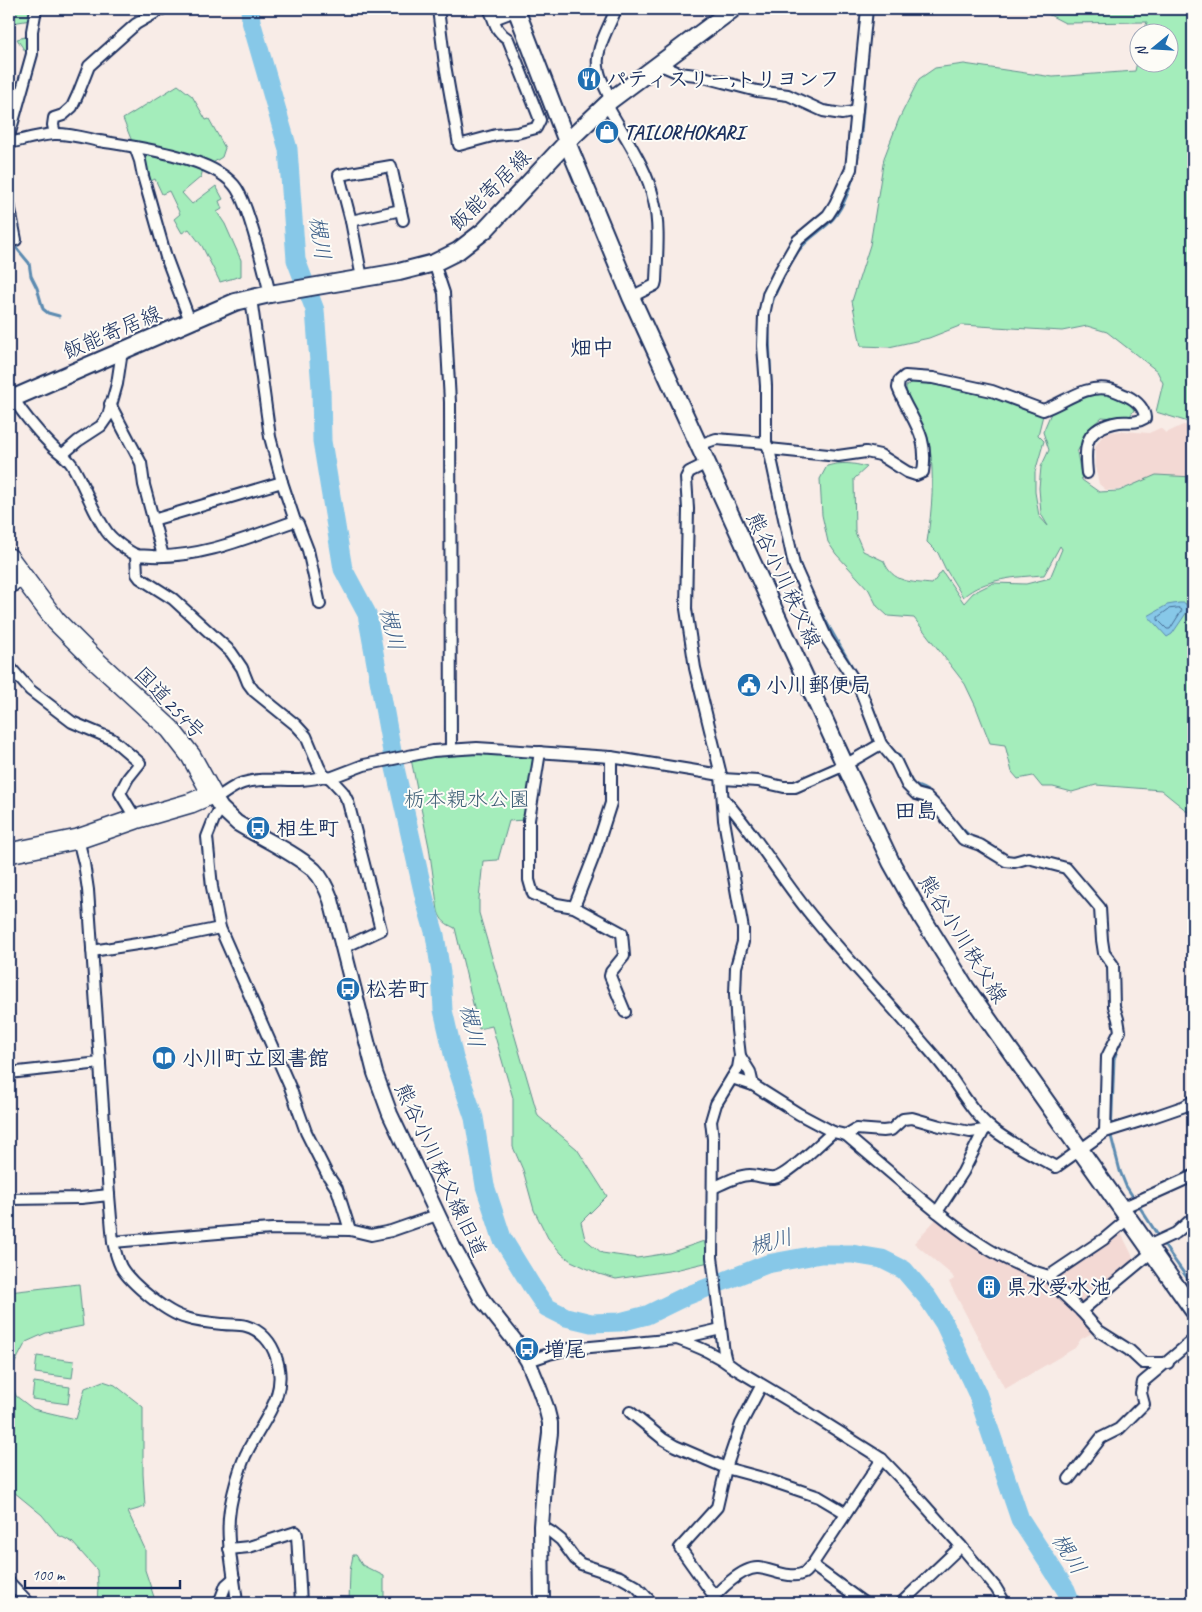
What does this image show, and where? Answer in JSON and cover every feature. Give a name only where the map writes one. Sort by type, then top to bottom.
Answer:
[{"type":"highway","name":"国道254号","points":[[9,558],[15,582],[96,661],[170,729],[192,756],[216,800]]},
{"type":"highway","points":[[9,853],[78,839],[191,803],[216,800]]},
{"type":"main road","name":"熊谷小川秩父線","points":[[517,9],[568,142],[631,297],[891,862],[946,957],[972,996],[1080,1150],[1152,1248],[1193,1310]]},
{"type":"main road","name":"飯能寄居線","points":[[10,396],[122,351],[215,310],[251,298],[399,272],[434,263],[458,251],[485,230],[568,142],[609,103],[732,9]]},
{"type":"street","points":[[9,136],[32,54],[32,31],[36,9]]},
{"type":"street","points":[[55,134],[52,125],[54,118],[63,115],[72,107],[89,66],[136,24],[162,9]]},
{"type":"street","points":[[438,9],[459,145],[496,135],[517,133],[536,128],[540,120],[508,38],[501,35],[496,28],[489,9]]},
{"type":"street","points":[[494,19],[517,9]]},
{"type":"street","points":[[616,9],[601,45],[598,71],[609,103],[641,165],[654,201],[658,230],[656,282],[654,285],[631,297]]},
{"type":"street","points":[[867,9],[851,169],[828,215],[798,240],[768,295],[764,316],[763,346],[767,446],[794,565],[827,639],[860,689],[881,744],[896,762],[907,785],[916,794],[927,797],[963,839],[980,845],[1006,861],[1014,862],[1028,858],[1066,868],[1100,908],[1104,952],[1113,965],[1114,1006],[1120,1031],[1108,1057],[1105,1132]]},
{"type":"street","points":[[658,64],[679,73],[696,75],[757,91],[788,95],[823,111],[842,114],[857,111]]},
{"type":"street","points":[[9,143],[55,134],[156,151],[197,163],[225,177],[234,185],[240,195],[275,293]]},
{"type":"street","points":[[135,147],[166,258],[190,321]]},
{"type":"street","points":[[351,221],[402,215],[391,166],[339,175],[351,221],[362,278]]},
{"type":"street","points":[[9,204],[16,240]]},
{"type":"street","points":[[434,263],[444,293],[450,402],[451,749]]},
{"type":"street","points":[[251,298],[270,437],[295,521],[298,524],[308,550],[320,604]]},
{"type":"street","points":[[63,454],[78,441],[101,426],[108,416],[122,351]]},
{"type":"street","points":[[699,445],[716,439],[838,456],[866,452],[880,455],[907,472],[916,475],[923,472],[925,452],[921,434],[898,388],[899,381],[905,376],[934,378],[992,391],[1043,410],[1070,397],[1094,389],[1109,389],[1136,400],[1144,410],[1145,418],[1139,422],[1120,422],[1103,426],[1091,435],[1086,446],[1087,473]]},
{"type":"street","points":[[10,396],[53,447],[71,463],[94,511],[108,533],[116,542],[136,555],[163,556],[207,551],[295,521]]},
{"type":"street","points":[[110,404],[141,463],[144,485],[163,556]]},
{"type":"street","points":[[707,463],[689,472],[686,478],[688,509],[686,608],[695,668],[721,777],[724,820],[743,929],[743,942],[736,967],[735,994],[740,1056],[738,1068],[716,1104],[711,1121],[713,1139],[712,1256],[726,1361]]},
{"type":"street","points":[[153,520],[282,482]]},
{"type":"street","points":[[136,555],[137,574],[140,578],[173,599],[231,652],[254,691],[296,725],[306,736],[327,777],[343,792],[348,802],[381,930],[343,948]]},
{"type":"street","points":[[9,666],[30,690],[72,722],[112,739],[140,763],[120,792],[136,819]]},
{"type":"street","points":[[350,1230],[337,1189],[327,1174],[306,1132],[290,1087],[220,928],[212,887],[206,837],[214,819],[216,800],[240,784],[249,781],[272,779],[313,780],[364,765],[451,749],[495,749],[611,757],[721,777],[795,787],[845,765],[881,744]]},
{"type":"street","points":[[540,752],[529,820],[529,880],[533,894],[557,904],[574,907],[622,933],[624,956],[610,976],[625,1012]]},
{"type":"street","points":[[574,907],[594,856],[610,803],[611,757]]},
{"type":"street","points":[[723,798],[814,919],[945,1069],[987,1128],[1056,1167],[1105,1132],[1154,1117],[1185,1106],[1193,1101]]},
{"type":"street","name":"熊谷小川秩父線旧道","points":[[216,800],[237,823],[314,870],[326,888],[331,900],[375,1073],[390,1114],[453,1247],[481,1298],[518,1345],[528,1361],[538,1385],[550,1423],[550,1445],[545,1473],[541,1526],[542,1603]]},
{"type":"street","points":[[78,839],[84,863],[109,1195],[116,1255],[122,1269],[160,1305],[184,1318],[203,1322],[246,1326],[265,1337],[276,1357],[280,1374],[279,1391],[275,1404],[243,1461],[230,1510],[230,1549],[237,1603]]},
{"type":"street","points":[[92,951],[157,941],[220,928]]},
{"type":"street","points":[[740,1056],[750,1072],[753,1085]]},
{"type":"street","points":[[9,1073],[100,1063]]},
{"type":"street","points":[[732,1078],[753,1085],[833,1132],[846,1134],[958,1229],[1015,1264],[1049,1276],[1062,1293],[1099,1330],[1130,1350],[1144,1363],[1168,1363]]},
{"type":"street","points":[[846,1134],[856,1129],[891,1130],[903,1119],[912,1118],[970,1132],[987,1128]]},
{"type":"street","points":[[937,1212],[963,1172],[987,1128]]},
{"type":"street","points":[[713,1188],[730,1180],[750,1175],[775,1178],[782,1175],[833,1132]]},
{"type":"street","points":[[1049,1276],[1104,1239],[1125,1213],[1193,1176]]},
{"type":"street","points":[[9,1199],[81,1198],[109,1195]]},
{"type":"street","points":[[113,1242],[242,1230],[350,1230],[371,1235],[391,1232],[437,1215]]},
{"type":"street","points":[[1081,1311],[1152,1248],[1176,1233],[1193,1218]]},
{"type":"street","points":[[528,1361],[569,1349],[677,1339],[722,1329]]},
{"type":"street","points":[[677,1339],[726,1361],[761,1386],[806,1411],[882,1459],[996,1588],[1005,1603]]},
{"type":"street","points":[[1069,1479],[1101,1438],[1119,1429],[1144,1404],[1143,1382],[1168,1363],[1193,1340]]},
{"type":"street","points":[[761,1386],[740,1424],[726,1468],[717,1507],[680,1548],[712,1599],[745,1571],[756,1568],[794,1576],[804,1573],[812,1565],[882,1459]]},
{"type":"street","points":[[630,1412],[663,1439],[726,1468],[819,1497],[846,1514]]},
{"type":"street","points":[[541,1526],[561,1540],[581,1564],[620,1577],[636,1586],[652,1603]]},
{"type":"street","points":[[230,1549],[249,1547],[296,1532],[301,1603]]},
{"type":"street","points":[[901,1603],[960,1546]]},
{"type":"street","points":[[812,1565],[864,1603]]},
{"type":"street","points":[[219,1603],[226,1585],[234,1578]]},
{"type":"street","points":[[9,1582],[29,1603]]},
{"type":"shaded area","points":[[1183,425],[1193,426],[1193,475],[1179,479],[1143,482],[1118,490],[1106,490],[1099,484],[1095,466],[1095,447],[1103,435],[1109,432],[1124,431],[1149,433],[1160,428],[1166,433]]},
{"type":"shaded area","points":[[938,1217],[990,1255],[1016,1270],[1046,1280],[1074,1313],[1079,1313],[1094,1332],[1081,1339],[1075,1348],[1005,1389],[949,1282],[954,1279],[952,1275],[914,1243]]},
{"type":"shaded area","points":[[1118,1232],[1121,1233],[1134,1259],[1131,1266],[1082,1305],[1056,1279],[1069,1266]]},
{"type":"green space","points":[[9,9],[32,9],[31,20],[12,23]]},
{"type":"green space","points":[[1038,9],[1193,9],[1193,425],[1156,412],[1163,383],[1157,371],[1107,332],[1087,326],[1062,331],[962,325],[929,338],[889,347],[861,346],[852,301],[870,245],[884,158],[899,119],[919,79],[935,68],[964,64],[1053,77],[1130,71],[1180,72],[1180,22],[1065,23]]},
{"type":"green space","points":[[29,36],[27,54],[17,39]]},
{"type":"green space","points":[[178,85],[192,96],[206,120],[209,119],[225,148],[222,157],[211,164],[133,144],[123,119]]},
{"type":"green space","points":[[149,152],[203,169],[201,177],[182,193],[192,204],[216,186],[223,199],[219,201],[222,209],[217,212],[225,224],[241,260],[241,276],[220,282],[202,246],[189,229],[182,233],[174,219],[180,214],[169,191],[162,194],[155,179],[149,182],[144,154]]},
{"type":"green space","points":[[915,381],[993,397],[1043,415],[1038,435],[1044,441],[1035,472],[1035,492],[1039,516],[1048,526],[1041,514],[1039,488],[1041,467],[1049,450],[1043,432],[1051,413],[1064,404],[1091,393],[1108,392],[1127,401],[1134,410],[1128,419],[1102,417],[1092,426],[1077,452],[1082,480],[1099,492],[1119,491],[1156,475],[1193,477],[1193,816],[1161,790],[1096,785],[1072,792],[1053,787],[1042,787],[1033,776],[1018,779],[1012,772],[1005,745],[990,743],[965,684],[914,618],[888,616],[877,606],[869,590],[836,554],[828,542],[822,515],[820,479],[827,466],[857,465],[867,467],[854,479],[855,532],[863,551],[884,561],[892,574],[897,577],[910,582],[932,584],[942,571],[964,603],[973,593],[993,583],[1026,584],[1050,578],[1062,549],[1060,546],[1044,575],[991,582],[963,597],[938,553],[927,542],[931,505],[932,467],[927,435],[909,398],[906,386]]},
{"type":"green space","name":"栃本親水公園","points":[[468,751],[534,758],[536,762],[525,820],[509,821],[498,860],[483,861],[479,913],[538,1116],[577,1149],[607,1196],[581,1222],[585,1239],[602,1253],[637,1258],[669,1253],[704,1241],[709,1262],[675,1270],[616,1279],[599,1274],[571,1261],[562,1254],[548,1238],[534,1210],[523,1170],[513,1147],[513,1098],[492,1026],[479,1029],[455,928],[444,922],[438,911],[429,847],[411,759]]},
{"type":"green space","points":[[79,1284],[83,1326],[46,1333],[26,1342],[9,1374],[9,1292]]},
{"type":"green space","points":[[37,1356],[74,1361],[72,1378],[35,1373]]},
{"type":"green space","points":[[9,1376],[16,1396],[33,1409],[76,1419],[85,1388],[103,1381],[115,1385],[143,1407],[145,1507],[128,1512],[145,1549],[145,1570],[156,1603],[97,1603],[97,1570],[72,1542],[58,1535],[42,1515],[9,1488]]},
{"type":"green space","points":[[34,1382],[70,1387],[68,1404],[32,1399]]},
{"type":"green space","points":[[353,1555],[356,1555],[362,1565],[384,1576],[384,1603],[349,1603],[350,1571]]},
{"type":"water","points":[[1185,603],[1189,609],[1172,634],[1167,637],[1148,616],[1167,605]]},
{"type":"waterway","name":"槻川","points":[[250,9],[251,21],[288,149],[296,260],[315,310],[321,388],[322,441],[343,569],[367,614],[395,768],[425,900],[435,935],[441,973],[443,1010],[454,1058],[474,1118],[485,1186],[502,1238],[546,1307],[566,1317],[591,1323],[620,1322],[647,1315],[684,1297],[767,1264],[821,1254],[852,1254],[882,1259],[904,1270],[927,1297],[944,1323],[977,1393],[1020,1519],[1066,1590],[1071,1603]]},
{"type":"waterway","points":[[857,162],[867,62]]},
{"type":"waterway","points":[[771,405],[769,328],[772,302],[799,250],[833,219],[841,207],[854,173]]},
{"type":"waterway","points":[[9,239],[29,263],[31,276],[37,288],[43,309],[48,313],[59,316]]},
{"type":"waterway","points":[[774,453],[782,480],[795,549],[804,577],[826,622],[859,679]]},
{"type":"waterway","points":[[865,689],[874,711]]},
{"type":"waterway","points":[[887,744],[900,757],[914,785],[930,793],[942,806]]},
{"type":"waterway","points":[[954,821],[971,837]]},
{"type":"waterway","points":[[1115,960],[1118,965],[1118,978]]},
{"type":"waterway","points":[[1120,1042],[1114,1059],[1111,1136],[1120,1171],[1126,1186],[1193,1286]]},
{"type":"place","name":"パティスリー,トリヨンフ","points":[[589,79]]},
{"type":"place","name":"TAILORHOKARI","points":[[607,132]]},
{"type":"place","name":"小川郵便局","points":[[749,685]]},
{"type":"place","name":"相生町","points":[[258,828]]},
{"type":"place","name":"松若町","points":[[348,989]]},
{"type":"place","name":"小川町立図書館","points":[[164,1058]]},
{"type":"place","name":"県水受水池","points":[[989,1287]]},
{"type":"place","name":"増尾","points":[[527,1349]]},
{"type":"district","name":"畑中","points":[[592,348]]},
{"type":"district","name":"田島","points":[[916,811]]}]
